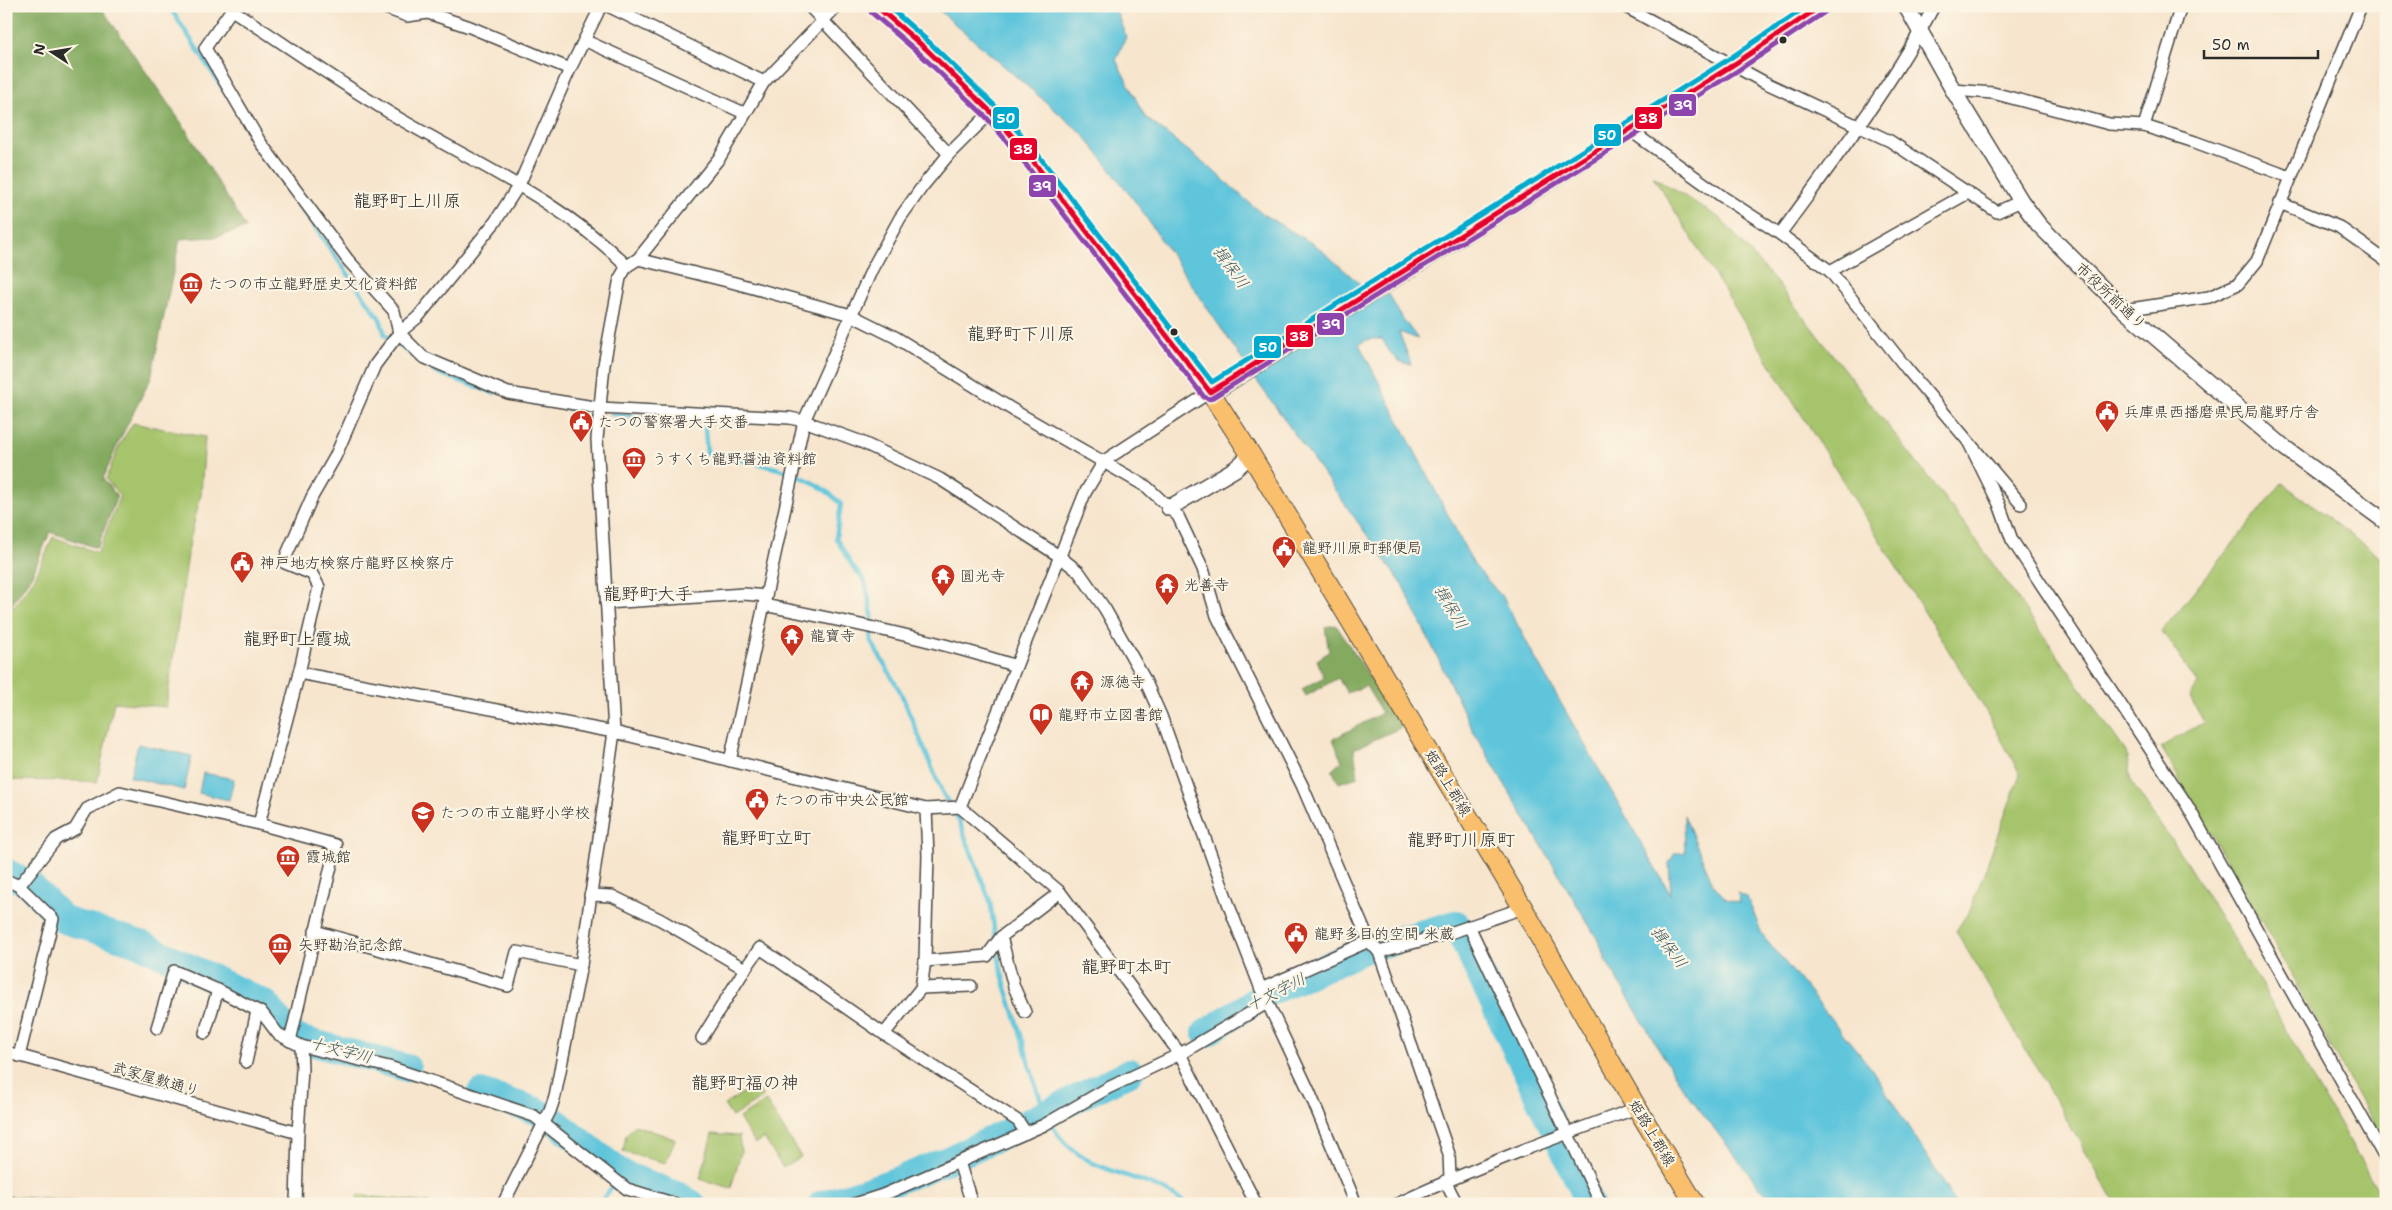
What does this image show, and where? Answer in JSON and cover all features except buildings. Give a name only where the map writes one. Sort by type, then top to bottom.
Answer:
[{"type":"highway","points":[[876,6],[926,48],[991,112],[1026,152],[1210,392],[1733,65],[1821,6]]},
{"type":"main road","name":"姫路上郡線","points":[[1210,392],[1251,455],[1523,908],[1695,1204]]},
{"type":"street","points":[[380,6],[407,16],[428,13],[470,27],[570,69]]},
{"type":"street","points":[[259,824],[299,673],[319,587],[312,574],[285,563],[287,554],[312,497],[334,456],[375,366],[399,333],[418,317],[466,260],[496,222],[519,185],[570,69],[601,6]]},
{"type":"street","points":[[608,6],[764,82]]},
{"type":"street","points":[[809,6],[822,22],[949,154]]},
{"type":"street","points":[[503,1204],[544,1124],[555,1096],[581,965],[614,732],[597,439],[604,365],[620,278],[627,266],[638,259],[720,157],[744,113],[764,82],[837,6]]},
{"type":"street","points":[[1624,6],[1764,82],[1860,125],[1890,141],[1997,212],[2021,201]]},
{"type":"street","name":"市役所前通り","points":[[1906,6],[1953,90],[2021,201],[2063,249],[2124,310],[2285,448],[2386,522]]},
{"type":"street","points":[[1780,234],[1860,125],[1934,6]]},
{"type":"street","points":[[2144,126],[2181,6]]},
{"type":"street","points":[[2124,310],[2209,297],[2238,284],[2257,262],[2361,6]]},
{"type":"street","points":[[627,266],[563,212],[519,185],[399,118],[233,8],[205,48],[260,142],[348,260],[394,310],[399,333],[424,357],[508,393],[599,413],[790,418],[804,421],[859,441],[940,479],[1059,556],[1079,572],[1105,609],[1145,680],[1161,716],[1231,912],[1261,989],[1308,1091],[1356,1204]]},
{"type":"street","points":[[584,40],[744,113]]},
{"type":"street","points":[[1953,90],[1993,93],[2109,124],[2144,126],[2195,142],[2290,177]]},
{"type":"street","points":[[730,761],[804,421],[872,269],[900,218],[949,154],[991,112]]},
{"type":"street","points":[[1625,131],[1780,234],[1830,271],[1907,369],[2021,504]]},
{"type":"street","points":[[1830,271],[1968,192]]},
{"type":"street","points":[[2280,203],[2340,227],[2366,244],[2386,261]]},
{"type":"street","points":[[638,259],[735,282],[851,315],[895,337],[1018,413],[1147,487],[1178,516],[1202,569],[1218,616],[1302,785],[1369,941],[1379,952],[1449,1154],[1448,1180],[1457,1204]]},
{"type":"street","points":[[960,807],[1085,493],[1104,461],[1210,392]]},
{"type":"street","points":[[1969,443],[1999,504],[2012,540],[2187,805],[2386,1160]]},
{"type":"street","points":[[1169,508],[1235,469],[1251,455]]},
{"type":"street","points":[[606,603],[735,594],[989,657],[1016,666]]},
{"type":"street","points":[[299,673],[614,732],[926,809],[960,807],[1060,892],[1180,1054],[1256,1204]]},
{"type":"street","points":[[19,886],[56,839],[75,829],[87,809],[120,792],[259,824],[336,845],[295,1023],[296,1044],[302,1069],[296,1204]]},
{"type":"street","points":[[884,1034],[921,988],[925,961],[928,856],[926,809]]},
{"type":"street","points":[[6,880],[19,886],[52,920],[19,1056]]},
{"type":"street","points":[[925,961],[987,956],[1001,937],[1060,892]]},
{"type":"street","points":[[590,895],[612,896],[661,920],[745,969]]},
{"type":"street","points":[[1379,952],[1453,932],[1523,908]]},
{"type":"street","points":[[1469,926],[1601,1204]]},
{"type":"street","points":[[315,931],[508,986],[516,952],[581,965]]},
{"type":"street","points":[[1001,937],[1014,986],[1025,1012]]},
{"type":"street","points":[[1261,989],[1369,941]]},
{"type":"street","points":[[702,1038],[760,948],[884,1034],[1018,1121],[1026,1133]]},
{"type":"street","points":[[158,1028],[174,971],[218,990],[258,1011],[278,1034],[296,1044],[389,1067],[534,1116],[627,1189],[676,1204]]},
{"type":"street","points":[[921,988],[971,986]]},
{"type":"street","points":[[205,1033],[218,990]]},
{"type":"street","points":[[854,1204],[885,1199],[959,1162],[1026,1133],[1108,1088],[1180,1054],[1267,1003]]},
{"type":"street","points":[[246,1062],[258,1011]]},
{"type":"street","name":"武家屋敷通り","points":[[6,1052],[298,1133]]},
{"type":"street","points":[[1396,1204],[1448,1180],[1551,1139],[1638,1108]]},
{"type":"street","points":[[959,1162],[972,1204]]},
{"type":"green space","points":[[6,6],[100,6],[185,128],[246,228],[216,237],[180,239],[151,378],[118,443],[103,479],[117,496],[97,548],[50,532],[32,575],[6,613]]},
{"type":"green space","points":[[1653,176],[1721,219],[1776,282],[1966,526],[2126,752],[2131,782],[2183,857],[2263,987],[2311,1076],[2386,1204],[2116,1204],[1956,931],[1971,908],[2020,774],[1983,706]]},
{"type":"green space","points":[[133,423],[205,437],[201,494],[190,540],[166,707],[114,702],[97,783],[87,781],[6,780],[6,617],[35,578],[53,537],[98,553],[120,496],[106,479],[120,444]]},
{"type":"green space","points":[[2282,483],[2386,561],[2386,1146],[2268,933],[2161,747],[2204,722],[2190,697],[2197,682],[2162,631]]},
{"type":"green space","points":[[1336,625],[1402,727],[1354,749],[1358,777],[1339,783],[1332,770],[1342,761],[1333,739],[1382,713],[1366,686],[1347,693],[1338,678],[1306,696],[1302,689],[1324,677],[1317,660],[1329,652],[1325,627]]},
{"type":"green space","points":[[755,1085],[763,1097],[732,1117],[724,1105]]},
{"type":"green space","points":[[766,1101],[801,1157],[783,1168],[764,1138],[755,1144],[739,1118]]},
{"type":"green space","points":[[635,1125],[675,1139],[666,1163],[623,1152],[626,1135]]},
{"type":"green space","points":[[712,1134],[739,1136],[741,1152],[731,1188],[700,1179]]},
{"type":"green space","points":[[358,1195],[429,1203],[430,1204],[357,1204]]},
{"type":"green space","points":[[6,1196],[109,1204],[6,1204]]},
{"type":"water","name":"揖保川","points":[[934,6],[1114,6],[1126,37],[1116,60],[1145,117],[1208,166],[1261,213],[1318,247],[1378,300],[1389,294],[1400,315],[1418,339],[1399,332],[1411,364],[1397,359],[1382,339],[1369,339],[1359,344],[1474,565],[1504,599],[1535,658],[1671,895],[1669,863],[1675,853],[1685,853],[1684,815],[1713,884],[1726,899],[1739,903],[1738,893],[1747,897],[1762,934],[1871,1068],[1957,1204],[1776,1204],[1768,1198],[1682,1087],[1608,964],[1598,940],[1473,731],[1402,584],[1254,377],[1137,204],[1083,134]]},
{"type":"water","points":[[138,744],[192,756],[184,790],[130,777]]},
{"type":"water","points":[[203,773],[234,779],[229,800],[199,793]]},
{"type":"waterway","points":[[169,6],[223,89]]},
{"type":"waterway","points":[[282,181],[380,319],[385,335],[435,372],[494,393]]},
{"type":"waterway","points":[[533,402],[577,410]]},
{"type":"waterway","points":[[612,414],[675,419],[696,418]]},
{"type":"waterway","points":[[704,418],[707,453],[761,464],[796,475],[812,482],[841,504],[836,538],[853,567],[865,581],[872,615],[871,641],[901,693],[942,792],[959,821],[990,901],[996,940]]},
{"type":"waterway","name":"十文字川","points":[[6,872],[30,885],[64,920],[141,944],[266,1004],[285,1030],[298,1039],[407,1068]]},
{"type":"waterway","name":"十文字川","points":[[1206,1033],[1269,992],[1366,949],[1456,924],[1590,1204]]},
{"type":"waterway","name":"十文字川","points":[[997,947],[1004,980],[1035,1083],[1048,1117],[1061,1139],[1093,1163],[1153,1185],[1186,1204]]},
{"type":"waterway","name":"十文字川","points":[[822,1204],[862,1192],[941,1163],[1130,1072]]},
{"type":"waterway","name":"十文字川","points":[[481,1093],[537,1111],[556,1122],[622,1174],[679,1196],[692,1204]]},
{"type":"waterway","points":[[599,1204],[622,1174]]},
{"type":"transit line","name":"38","points":[[876,6],[925,48],[991,112],[1026,152],[1210,392],[1733,65],[1821,6]]},
{"type":"transit line","name":"50","points":[[888,6],[930,43],[996,107],[1032,147],[1212,382],[1729,59],[1807,6]]},
{"type":"transit line","name":"39","points":[[871,12],[920,54],[986,117],[1020,157],[1204,397],[1210,399],[1737,71],[1825,12]]},
{"type":"place","name":"たつの市立龍野歴史文化資料館","points":[[191,305]]},
{"type":"place","name":"兵庫県西播磨県民局龍野庁舎","points":[[2107,433]]},
{"type":"place","name":"たつの警察署大手交番","points":[[581,443]]},
{"type":"place","name":"うすくち龍野醤油資料館","points":[[634,480]]},
{"type":"place","name":"龍野川原町郵便局","points":[[1284,569]]},
{"type":"place","name":"神戸地方検察庁龍野区検察庁","points":[[242,584]]},
{"type":"place","name":"圓光寺","points":[[943,597]]},
{"type":"place","name":"光善寺","points":[[1167,606]]},
{"type":"place","name":"龍寶寺","points":[[792,657]]},
{"type":"place","name":"源徳寺","points":[[1082,703]]},
{"type":"place","name":"龍野市立図書館","points":[[1041,736]]},
{"type":"place","name":"たつの市中央公民館","points":[[757,821]]},
{"type":"place","name":"たつの市立龍野小学校","points":[[423,834]]},
{"type":"place","name":"霞城館","points":[[288,878]]},
{"type":"place","name":"龍野多目的空間 米蔵","points":[[1296,955]]},
{"type":"place","name":"矢野勘治記念館","points":[[280,966]]},
{"type":"district","name":"龍野町上川原","points":[[407,201]]},
{"type":"district","name":"龍野町下川原","points":[[1021,334]]},
{"type":"district","name":"龍野町大手","points":[[648,594]]},
{"type":"district","name":"龍野町上霞城","points":[[297,639]]},
{"type":"district","name":"龍野町立町","points":[[766,838]]},
{"type":"district","name":"龍野町川原町","points":[[1461,840]]},
{"type":"district","name":"龍野町本町","points":[[1126,967]]},
{"type":"district","name":"龍野町福の神","points":[[745,1083]]}]
